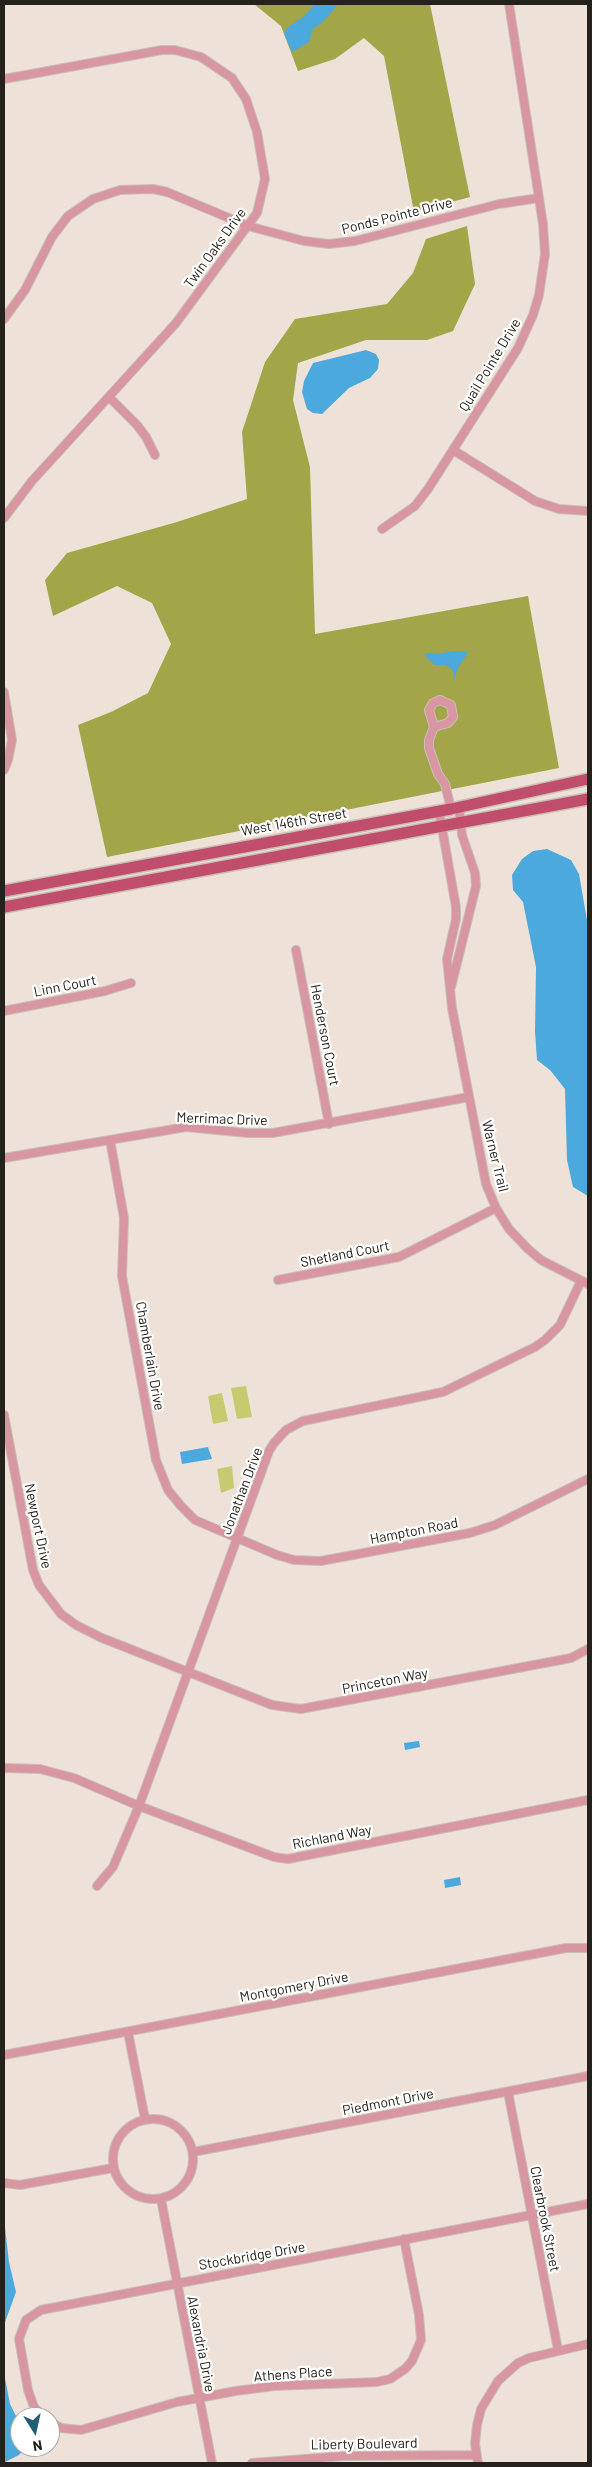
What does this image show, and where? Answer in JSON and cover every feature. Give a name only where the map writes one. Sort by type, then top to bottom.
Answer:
[{"type":"main road","name":"West 146th Street","points":[[4,891],[450,809],[588,779]]},
{"type":"main road","points":[[4,907],[460,824],[588,798]]},
{"type":"main road","points":[[126,868],[130,885]]},
{"type":"street","name":"Quail Pointe Drive","points":[[382,529],[409,510],[420,499],[453,450],[518,348],[533,315],[539,295],[545,254],[539,198],[509,4]]},
{"type":"street","name":"Twin Oaks Drive","points":[[4,79],[162,50],[187,52],[213,63],[232,78],[246,98],[265,169],[264,189],[257,213],[176,323],[32,480],[4,518]]},
{"type":"street","name":"Ponds Pointe Drive","points":[[4,319],[25,290],[60,225],[77,208],[108,193],[137,188],[167,192],[248,226],[304,241],[341,244],[499,204],[539,198]]},
{"type":"street","points":[[108,397],[137,425],[146,437],[155,455]]},
{"type":"street","points":[[453,450],[535,501],[559,508],[588,511]]},
{"type":"street","points":[[4,692],[12,740],[4,770]]},
{"type":"street","points":[[434,727],[429,740],[429,748],[438,774],[445,784],[450,809]]},
{"type":"street","name":"Warner Trail","points":[[450,809],[460,824],[475,873],[476,886],[451,988]]},
{"type":"street","name":"Warner Trail","points":[[450,809],[442,827],[453,887],[456,919],[447,959],[452,1008],[486,1184],[496,1208],[509,1229],[528,1250],[541,1260],[585,1282]]},
{"type":"street","points":[[456,919],[468,921]]},
{"type":"street","name":"Henderson Court","points":[[296,950],[329,1124]]},
{"type":"street","name":"Linn Court","points":[[4,1011],[105,991],[131,983]]},
{"type":"street","name":"Merrimac Drive","points":[[4,1158],[186,1126],[260,1134],[329,1124],[469,1097]]},
{"type":"street","name":"Chamberlain Drive","points":[[110,1140],[124,1218],[122,1276],[159,1470],[168,1490],[188,1514],[204,1525],[236,1539]]},
{"type":"street","name":"Shetland Court","points":[[278,1280],[400,1257],[496,1208]]},
{"type":"street","name":"Jonathan Drive","points":[[96,1886],[113,1868],[139,1806],[269,1451],[286,1430],[312,1419],[435,1395],[470,1380],[545,1340],[566,1316],[585,1282]]},
{"type":"street","name":"Newport Drive","points":[[4,1415],[33,1570],[46,1598],[61,1614],[87,1631],[188,1672]]},
{"type":"street","name":"Hampton Road","points":[[236,1539],[294,1560],[320,1561],[344,1558],[470,1533],[495,1525],[588,1480]]},
{"type":"street","name":"Princeton Way","points":[[188,1672],[272,1705],[301,1709],[571,1658],[588,1649]]},
{"type":"street","name":"Richland Way","points":[[4,1768],[40,1769],[65,1776],[274,1857],[288,1859],[588,1800]]},
{"type":"street","name":"Montgomery Drive","points":[[4,2055],[566,1948],[588,1948]]},
{"type":"street","points":[[128,2032],[145,2119]]},
{"type":"street","name":"Piedmont Drive","points":[[193,2152],[588,2076]]},
{"type":"street","name":"Clearbrook Street","points":[[508,2092],[558,2350]]},
{"type":"street","points":[[145,2119],[155,2119],[172,2124],[184,2133],[193,2152],[193,2167],[187,2182],[178,2192],[161,2199],[150,2200],[132,2193],[120,2183],[113,2168],[113,2150],[122,2133],[131,2125],[145,2119]]},
{"type":"street","points":[[4,2183],[20,2185],[113,2168]]},
{"type":"street","name":"Alexandria Drive","points":[[161,2199],[212,2463]]},
{"type":"street","name":"Stockbridge Drive","points":[[36,2407],[30,2399],[19,2346],[22,2326],[31,2316],[48,2307],[588,2204]]},
{"type":"street","name":"Athens Place","points":[[60,2427],[81,2430],[199,2397],[274,2386],[377,2382],[390,2379],[405,2369],[417,2352],[421,2331],[404,2239]]},
{"type":"street","points":[[477,2459],[477,2425],[481,2409],[498,2381],[518,2363],[540,2354],[588,2344]]},
{"type":"street","name":"Liberty Boulevard","points":[[252,2463],[344,2456],[477,2459]]},
{"type":"green space","points":[[246,1386],[252,1417],[237,1419],[231,1388]]},
{"type":"green space","points":[[222,1393],[228,1421],[213,1424],[208,1396]]},
{"type":"green space","points":[[232,1466],[234,1488],[221,1493],[217,1469]]},
{"type":"shaded area","points":[[254,4],[430,4],[470,197],[414,212],[384,56],[364,38],[335,59],[298,71],[281,26]]},
{"type":"shaded area","points":[[467,226],[475,284],[453,331],[427,340],[366,340],[298,363],[293,400],[310,467],[315,634],[528,596],[559,768],[107,857],[78,725],[111,712],[148,693],[171,644],[152,603],[117,586],[53,616],[45,580],[67,553],[177,522],[247,499],[242,432],[265,362],[295,319],[387,304],[413,273],[426,239]]},
{"type":"water","points":[[315,4],[338,4],[324,21],[313,29],[309,42],[292,52],[284,34],[287,28],[303,17]]},
{"type":"water","points":[[366,350],[376,354],[379,360],[378,369],[370,378],[349,388],[322,414],[313,413],[307,409],[302,392],[304,381],[313,363]]},
{"type":"water","points":[[466,651],[468,653],[459,666],[453,682],[454,673],[451,668],[445,665],[435,665],[424,655],[427,653],[437,654]]},
{"type":"water","points":[[547,849],[571,860],[579,874],[588,926],[588,1196],[573,1187],[567,1160],[565,1089],[550,1070],[537,1060],[535,1032],[536,967],[523,902],[513,890],[512,875],[522,859],[533,851]]},
{"type":"water","points":[[208,1447],[212,1459],[182,1464],[180,1452]]},
{"type":"water","points":[[419,1741],[420,1747],[405,1750],[404,1743]]},
{"type":"water","points":[[460,1877],[461,1885],[445,1888],[444,1880]]},
{"type":"water","points":[[4,2219],[9,2262],[16,2292],[4,2325]]},
{"type":"water","points":[[4,2373],[12,2407],[10,2457],[15,2457],[5,2462]]}]
